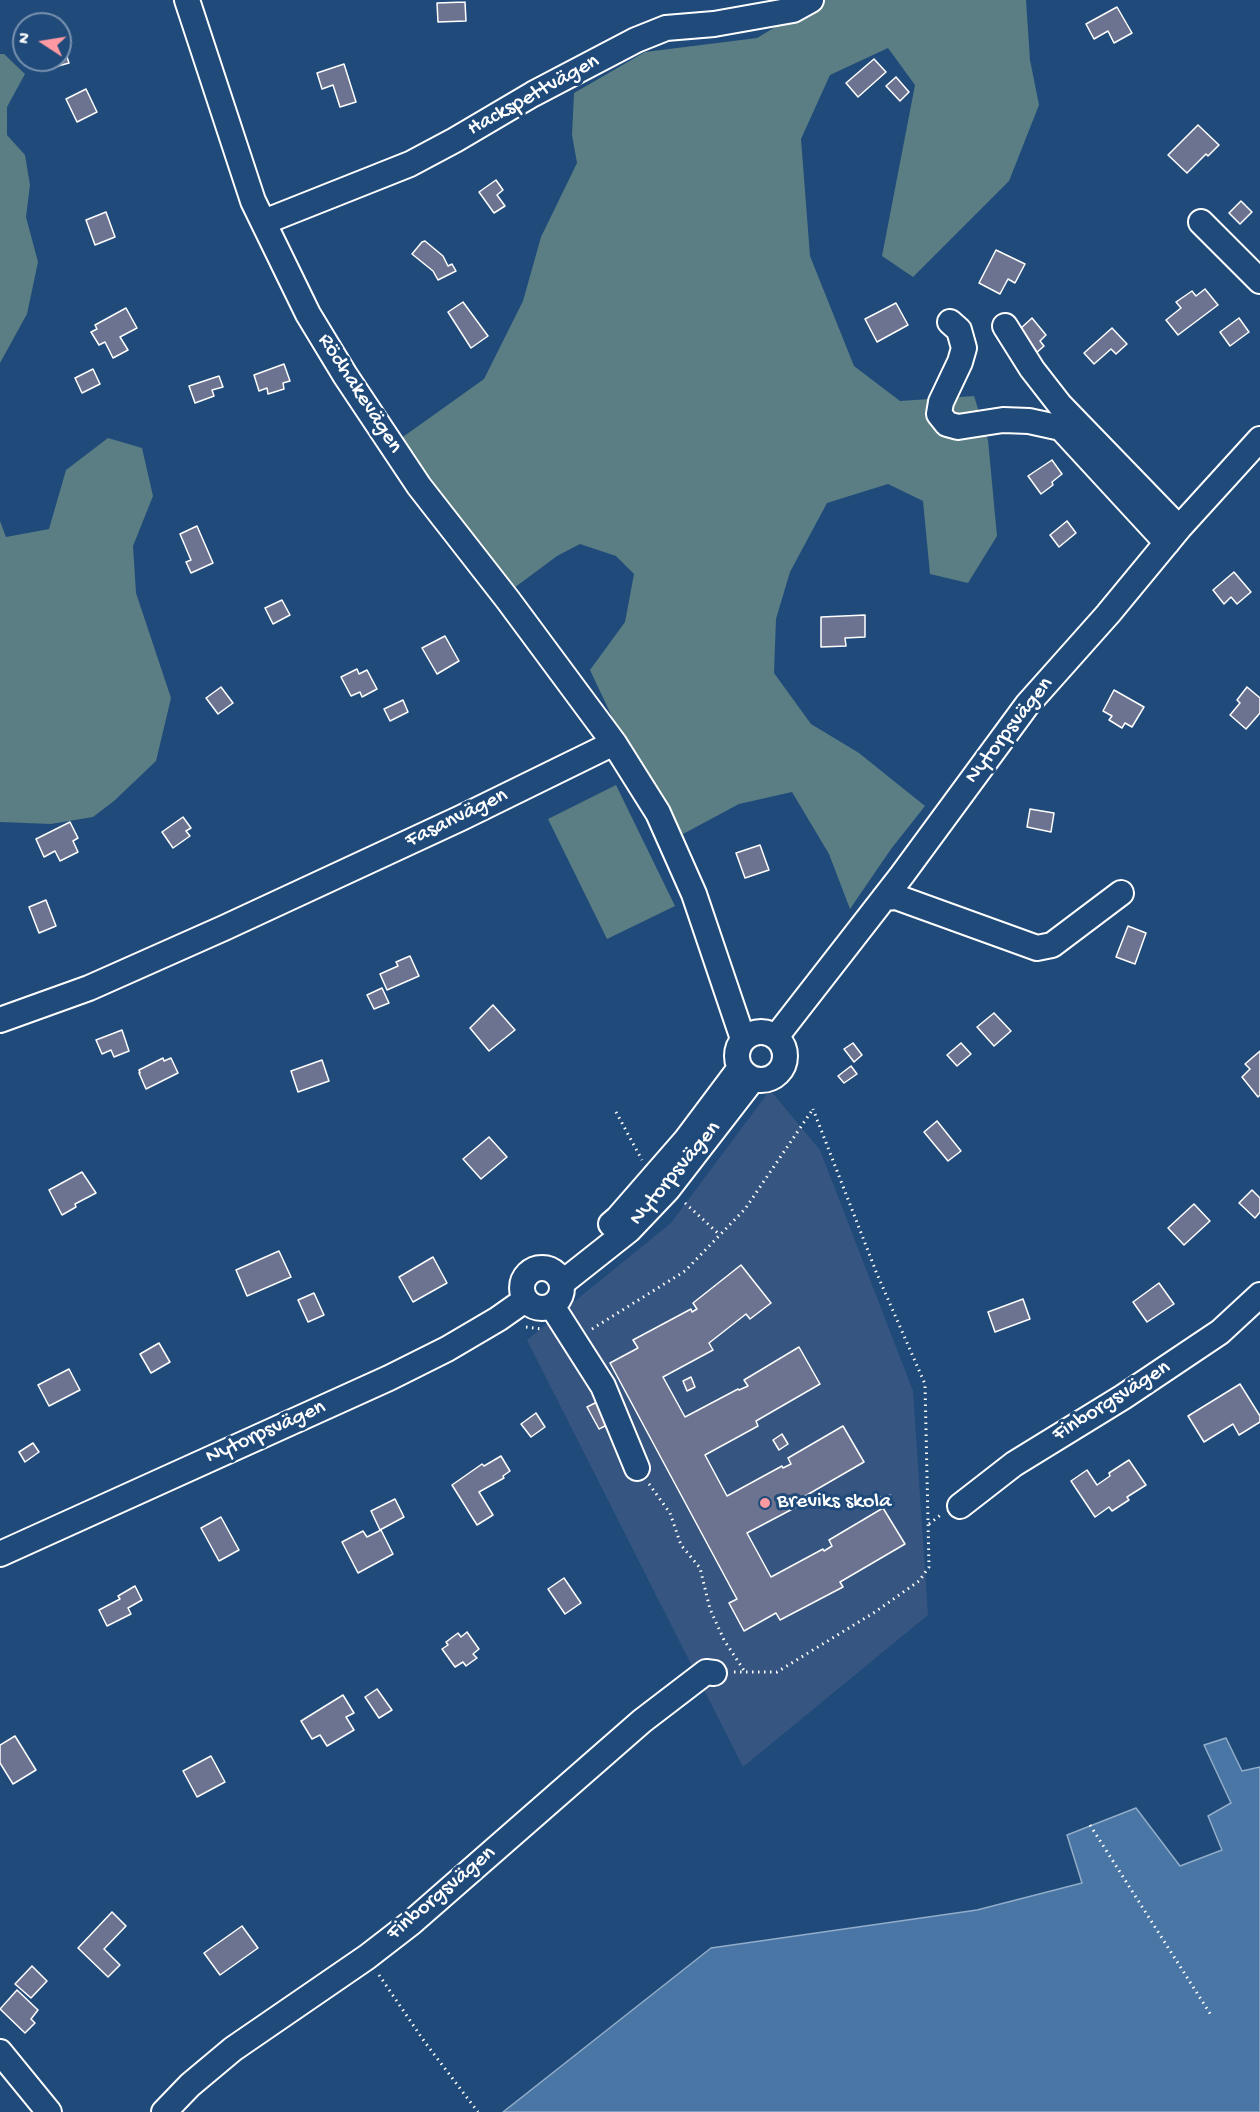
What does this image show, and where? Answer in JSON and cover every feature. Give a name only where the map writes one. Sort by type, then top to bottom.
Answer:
[{"type":"street","name":"Rödhakevägen","points":[[188,0],[253,201],[308,314],[345,375],[419,486],[508,600],[614,743]]},
{"type":"street","name":"Hackspettvägen","points":[[264,222],[410,164],[533,94],[636,40],[666,27],[714,24],[793,10],[811,0]]},
{"type":"street","points":[[1201,222],[1260,281]]},
{"type":"street","points":[[950,322],[959,330],[964,348],[960,362],[940,402],[939,414],[947,424],[958,427],[1003,420],[1029,421],[1061,428],[1173,535]]},
{"type":"street","points":[[1005,326],[1032,369],[1060,405],[1173,535]]},
{"type":"street","name":"Nytorpsvägen","points":[[776,1037],[884,898],[1027,705],[1108,614],[1173,535],[1260,439]]},
{"type":"street","points":[[614,743],[658,813],[694,894],[743,1039]]},
{"type":"street","name":"Fasanvägen","points":[[0,1020],[89,988],[224,928],[461,818],[614,743]]},
{"type":"street","points":[[884,898],[896,897],[1037,948],[1052,945],[1121,893]]},
{"type":"street","points":[[760,1031],[769,1032],[776,1037],[784,1048],[784,1065],[774,1077],[765,1080],[746,1073],[737,1051],[743,1039],[749,1034],[760,1031]]},
{"type":"street","name":"Nytorpsvägen","points":[[558,1277],[629,1230],[668,1188],[746,1073]]},
{"type":"street","points":[[539,1268],[558,1277],[561,1297],[552,1306],[540,1309],[525,1300],[522,1289],[526,1275],[539,1268]]},
{"type":"street","name":"Finborgsvägen","points":[[960,1506],[1014,1464],[1123,1397],[1220,1332],[1260,1295]]},
{"type":"street","name":"Nytorpsvägen","points":[[0,1554],[389,1378],[447,1349],[525,1300]]},
{"type":"street","points":[[552,1306],[603,1386],[637,1468]]},
{"type":"street","name":"Finborgsvägen","points":[[164,2112],[190,2085],[233,2049],[367,1957],[411,1923],[642,1721],[706,1672],[714,1673]]},
{"type":"street","points":[[0,2052],[50,2112]]},
{"type":"path","points":[[714,1673],[777,1672],[874,1612],[919,1581],[929,1567],[925,1384],[877,1274],[813,1109]]},
{"type":"path","points":[[637,1468],[670,1513],[681,1545],[700,1568],[710,1609],[724,1640],[745,1672]]},
{"type":"path","points":[[1090,1825],[1211,2015]]},
{"type":"path","points":[[367,1957],[424,2041],[478,2112]]},
{"type":"shaded area","name":"Breviks skola","points":[[770,1090],[820,1150],[913,1391],[928,1615],[743,1767],[527,1340],[671,1223]]},
{"type":"shaded area","points":[[1226,1738],[1242,1771],[1260,1767],[1260,2112],[503,2112],[711,1948],[977,1910],[1082,1883],[1067,1835],[1136,1808],[1180,1866],[1222,1850],[1208,1816],[1231,1803],[1204,1745]]},
{"type":"green space","points":[[820,0],[1026,0],[1030,60],[1039,105],[1009,181],[913,277],[882,256],[915,85],[888,48],[830,75],[801,139],[810,256],[854,366],[900,401],[974,396],[988,440],[997,536],[968,583],[930,574],[923,501],[888,484],[827,503],[790,572],[776,619],[774,673],[811,724],[859,753],[925,806],[891,849],[850,909],[829,854],[792,792],[739,804],[683,834],[623,740],[590,670],[625,622],[634,574],[616,556],[580,544],[557,556],[514,588],[400,439],[484,379],[523,301],[541,237],[577,163],[572,135],[574,93],[645,52],[757,38]]},
{"type":"green space","points":[[0,54],[4,54],[12,62],[12,72],[25,74],[7,107],[7,135],[25,155],[30,185],[26,217],[38,262],[27,314],[0,363]]},
{"type":"green space","points":[[108,438],[142,448],[153,496],[133,546],[136,593],[171,698],[156,761],[114,801],[93,817],[51,824],[0,822],[0,521],[6,537],[49,529],[66,470]]},
{"type":"green space","points":[[616,785],[675,906],[607,939],[548,819]]},
{"type":"building","points":[[465,2],[466,21],[438,22],[437,3]]},
{"type":"building","points":[[1117,7],[1132,33],[1114,43],[1108,31],[1094,39],[1086,24]]},
{"type":"building","points":[[874,59],[886,72],[858,97],[846,83]]},
{"type":"building","points":[[344,64],[356,102],[340,107],[333,85],[322,89],[317,73]]},
{"type":"building","points":[[896,77],[909,92],[900,101],[886,86]]},
{"type":"building","points":[[86,89],[97,112],[77,122],[66,99]]},
{"type":"building","points":[[1198,125],[1219,145],[1187,173],[1168,155]]},
{"type":"building","points":[[496,180],[503,190],[497,195],[505,206],[494,213],[479,192]]},
{"type":"building","points":[[1241,201],[1252,212],[1240,224],[1229,213]]},
{"type":"building","points":[[106,212],[115,237],[95,245],[86,220]]},
{"type":"building","points":[[425,241],[443,256],[448,266],[452,264],[456,271],[438,280],[433,271],[412,254]]},
{"type":"building","points":[[996,250],[1025,264],[1015,283],[1008,279],[1000,294],[979,283]]},
{"type":"building","points":[[1205,289],[1218,305],[1178,335],[1166,320],[1181,308],[1176,302],[1192,291],[1196,296]]},
{"type":"building","points":[[463,302],[488,336],[471,348],[448,312]]},
{"type":"building","points":[[896,303],[908,325],[877,342],[865,319]]},
{"type":"building","points":[[126,308],[137,328],[120,337],[128,350],[113,358],[105,342],[99,345],[91,332],[97,329],[95,325]]},
{"type":"building","points":[[1032,318],[1046,335],[1040,341],[1044,346],[1035,354],[1022,339],[1026,335],[1020,329]]},
{"type":"building","points":[[1239,318],[1249,332],[1230,346],[1220,332]]},
{"type":"building","points":[[1112,328],[1127,344],[1116,354],[1111,349],[1094,364],[1084,353]]},
{"type":"building","points":[[284,364],[290,381],[283,383],[284,389],[268,394],[267,388],[259,391],[254,375]]},
{"type":"building","points":[[93,369],[100,384],[82,393],[75,378]]},
{"type":"building","points":[[219,376],[223,387],[212,390],[214,396],[195,403],[189,386]]},
{"type":"building","points":[[1052,460],[1062,474],[1041,494],[1028,476]]},
{"type":"building","points":[[1067,521],[1076,533],[1059,547],[1050,535]]},
{"type":"building","points":[[197,526],[213,563],[191,573],[186,562],[191,560],[180,534]]},
{"type":"building","points":[[1234,572],[1251,592],[1237,604],[1231,597],[1224,604],[1213,590]]},
{"type":"building","points":[[282,600],[290,615],[273,624],[265,608]]},
{"type":"building","points":[[865,615],[865,637],[845,638],[846,646],[821,647],[821,617]]},
{"type":"building","points":[[445,636],[459,661],[437,674],[422,648]]},
{"type":"building","points":[[357,669],[359,674],[367,670],[377,689],[362,697],[360,692],[351,696],[341,677]]},
{"type":"building","points":[[221,687],[233,703],[218,714],[206,698]]},
{"type":"building","points":[[1247,687],[1260,698],[1260,713],[1246,729],[1230,715],[1240,703],[1237,700]]},
{"type":"building","points":[[1114,690],[1144,707],[1132,727],[1125,723],[1122,728],[1109,720],[1112,716],[1103,711]]},
{"type":"building","points":[[403,700],[408,712],[390,721],[384,709]]},
{"type":"building","points":[[1030,809],[1054,813],[1051,832],[1027,827]]},
{"type":"building","points":[[183,817],[191,828],[186,831],[190,836],[173,848],[162,832]]},
{"type":"building","points":[[70,822],[78,838],[73,841],[78,852],[60,861],[55,851],[44,857],[36,839]]},
{"type":"building","points":[[760,845],[769,870],[745,878],[736,853]]},
{"type":"building","points":[[46,900],[56,926],[39,933],[29,907]]},
{"type":"building","points":[[1128,926],[1146,933],[1135,964],[1116,957]]},
{"type":"building","points":[[410,956],[419,976],[387,990],[380,974],[398,966],[396,962]]},
{"type":"building","points":[[382,988],[389,1003],[374,1009],[367,995]]},
{"type":"building","points":[[493,1005],[515,1030],[489,1051],[470,1028]]},
{"type":"building","points":[[994,1013],[1011,1031],[994,1046],[977,1027]]},
{"type":"building","points":[[122,1030],[129,1051],[114,1057],[111,1050],[102,1054],[96,1040]]},
{"type":"building","points":[[853,1043],[862,1055],[854,1062],[844,1049]]},
{"type":"building","points":[[961,1043],[971,1054],[957,1066],[947,1055]]},
{"type":"building","points":[[1260,1051],[1260,1095],[1258,1097],[1242,1077],[1250,1069],[1245,1064]]},
{"type":"building","points":[[163,1058],[164,1061],[171,1058],[178,1073],[146,1089],[139,1070]]},
{"type":"building","points":[[322,1060],[329,1081],[298,1092],[291,1071]]},
{"type":"building","points":[[851,1066],[857,1074],[844,1083],[838,1076]]},
{"type":"building","points":[[937,1121],[961,1151],[948,1161],[924,1132]]},
{"type":"building","points":[[489,1137],[507,1157],[481,1179],[463,1159]]},
{"type":"building","points":[[82,1172],[96,1193],[75,1204],[76,1207],[62,1215],[49,1190]]},
{"type":"building","points":[[1252,1190],[1260,1198],[1260,1212],[1255,1218],[1239,1203]]},
{"type":"building","points":[[1194,1204],[1210,1221],[1184,1245],[1168,1228]]},
{"type":"building","points":[[279,1251],[291,1277],[247,1296],[236,1270]]},
{"type":"building","points":[[433,1257],[447,1283],[413,1302],[399,1277]]},
{"type":"building","points":[[741,1265],[771,1303],[750,1319],[746,1314],[709,1343],[713,1350],[663,1377],[685,1417],[748,1386],[744,1380],[799,1347],[820,1384],[756,1421],[758,1426],[705,1455],[727,1496],[782,1466],[783,1468],[791,1464],[788,1458],[843,1426],[864,1462],[800,1499],[802,1504],[747,1533],[771,1577],[823,1549],[824,1551],[832,1546],[829,1540],[883,1508],[905,1544],[840,1582],[843,1587],[780,1620],[776,1613],[744,1631],[729,1603],[737,1599],[610,1363],[638,1348],[633,1340],[691,1309],[692,1312],[697,1309],[693,1303]]},
{"type":"building","points":[[1159,1283],[1174,1304],[1147,1322],[1133,1302]]},
{"type":"building","points":[[314,1293],[324,1315],[308,1322],[298,1300]]},
{"type":"building","points":[[1023,1299],[1030,1319],[995,1332],[988,1312]]},
{"type":"building","points":[[159,1343],[170,1362],[151,1373],[140,1354]]},
{"type":"building","points":[[69,1369],[80,1390],[49,1406],[38,1385]]},
{"type":"building","points":[[691,1377],[695,1387],[687,1391],[683,1381]]},
{"type":"building","points":[[1240,1384],[1260,1416],[1260,1422],[1239,1435],[1233,1424],[1204,1442],[1188,1416]]},
{"type":"building","points":[[599,1401],[611,1423],[599,1429],[587,1407]]},
{"type":"building","points":[[536,1413],[545,1427],[531,1437],[521,1424]]},
{"type":"building","points":[[782,1434],[788,1444],[779,1450],[773,1440]]},
{"type":"building","points":[[33,1443],[39,1452],[25,1462],[19,1452]]},
{"type":"building","points":[[501,1456],[510,1471],[503,1476],[504,1478],[479,1492],[493,1515],[477,1525],[452,1485],[482,1464],[484,1466]]},
{"type":"building","points":[[1129,1460],[1146,1485],[1127,1497],[1129,1500],[1112,1511],[1109,1507],[1095,1517],[1071,1481],[1087,1470],[1097,1485],[1110,1476],[1109,1473]]},
{"type":"building","points":[[890,1495],[891,1505],[881,1506],[880,1497]]},
{"type":"building","points":[[395,1499],[404,1517],[380,1530],[371,1511]]},
{"type":"building","points":[[221,1517],[239,1550],[219,1561],[201,1528]]},
{"type":"building","points":[[381,1530],[393,1554],[358,1573],[342,1542],[363,1531],[367,1537]]},
{"type":"building","points":[[564,1578],[581,1603],[565,1614],[548,1589]]},
{"type":"building","points":[[135,1586],[142,1600],[128,1608],[131,1614],[107,1626],[99,1610],[120,1599],[118,1596]]},
{"type":"building","points":[[467,1632],[479,1649],[473,1654],[477,1658],[466,1666],[463,1662],[455,1667],[442,1649],[448,1645],[446,1642],[458,1633],[461,1637]]},
{"type":"building","points":[[377,1689],[392,1710],[379,1718],[365,1697]]},
{"type":"building","points":[[343,1695],[354,1713],[346,1717],[354,1730],[327,1746],[320,1735],[312,1739],[301,1721]]},
{"type":"building","points":[[15,1736],[36,1770],[13,1784],[0,1763],[0,1745]]},
{"type":"building","points":[[211,1756],[225,1782],[197,1797],[183,1771]]},
{"type":"building","points":[[112,1912],[126,1926],[104,1949],[120,1965],[108,1977],[78,1948]]},
{"type":"building","points":[[242,1926],[258,1948],[220,1975],[204,1953]]},
{"type":"building","points":[[32,1966],[47,1981],[31,1998],[15,1984]]},
{"type":"building","points":[[17,1990],[38,2010],[31,2019],[35,2023],[25,2033],[0,2009]]},
{"type":"place","name":"Breviks skola","points":[[765,1503]]}]
